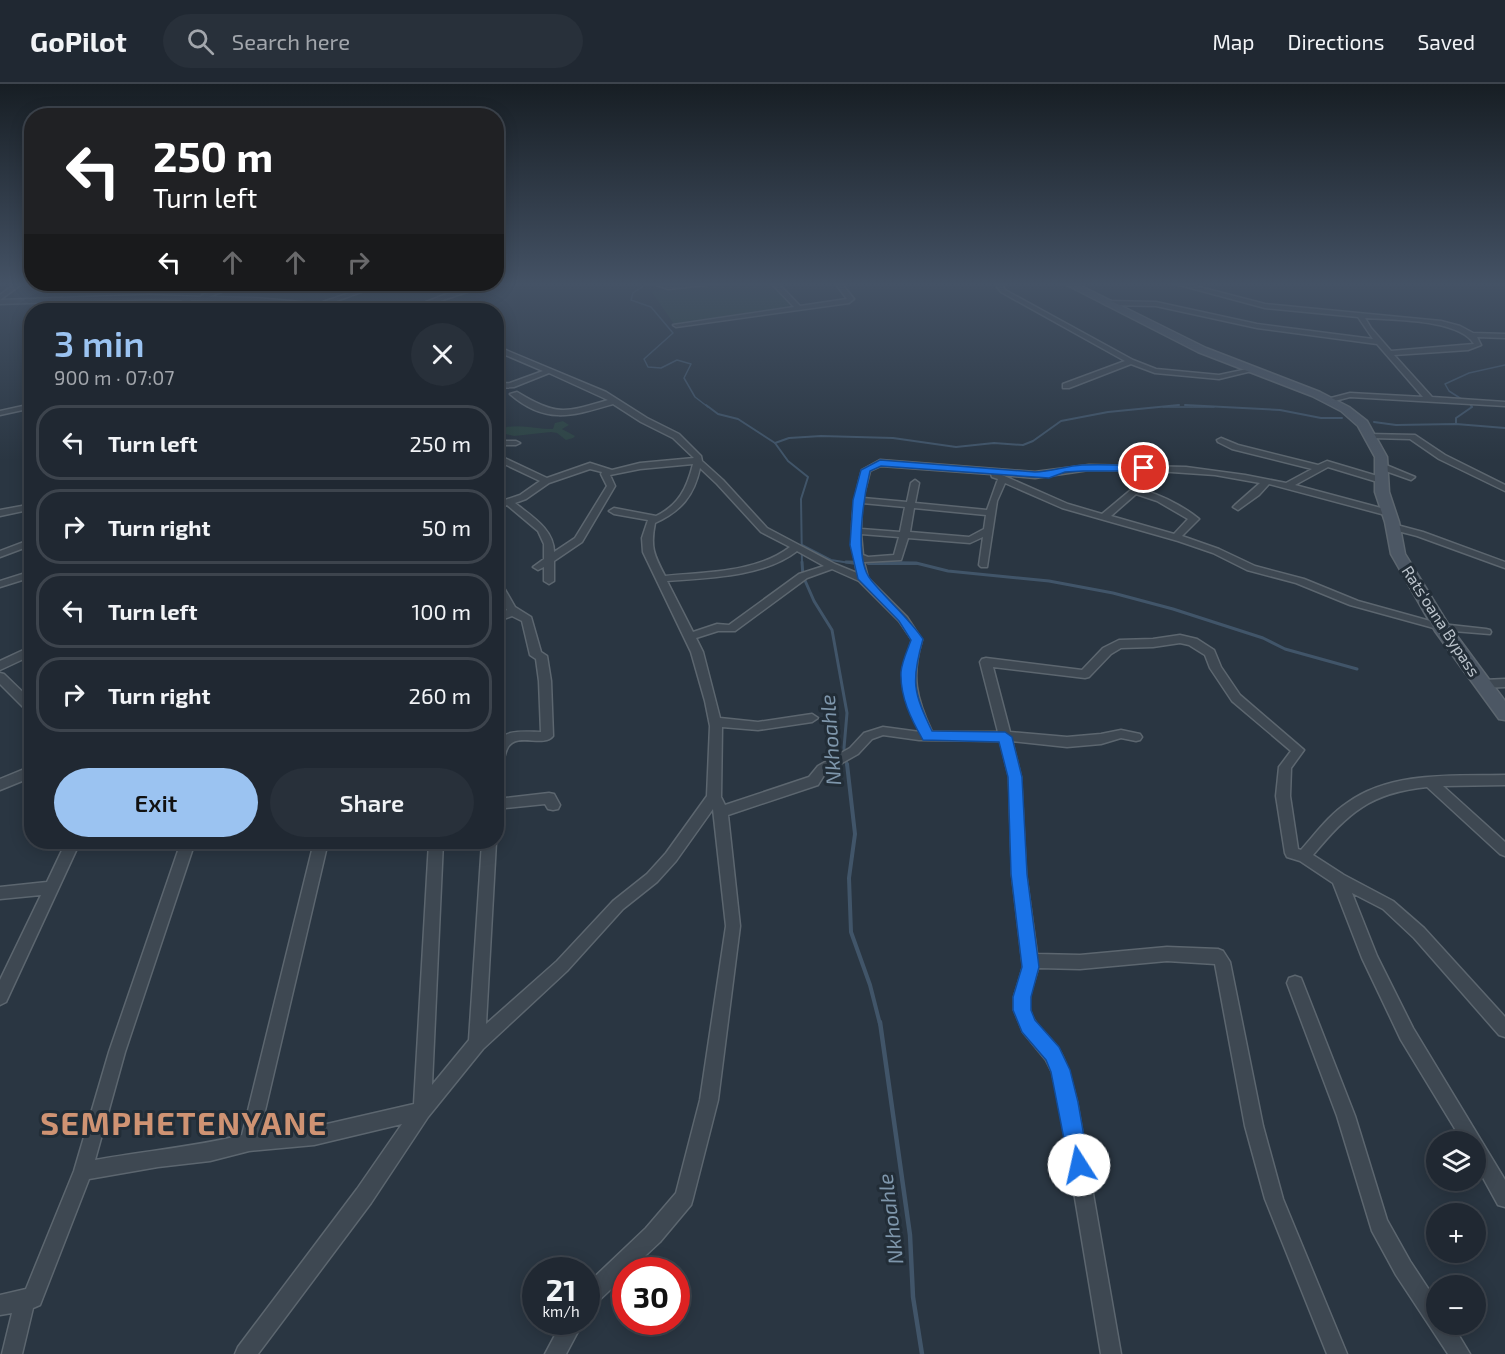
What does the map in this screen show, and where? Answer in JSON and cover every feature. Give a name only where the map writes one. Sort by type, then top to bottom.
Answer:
[{"type":"street","points":[[1097,342],[1155,371],[1232,376],[1252,370]]},
{"type":"street","name":"Rats'oana Bypass","points":[[1186,342],[1330,400],[1353,415],[1371,436],[1381,457],[1382,492],[1398,554],[1441,627],[1505,714]]},
{"type":"street","points":[[1378,342],[1430,400]]},
{"type":"street","points":[[1389,353],[1468,348],[1478,345],[1477,342]]},
{"type":"street","points":[[504,351],[603,394],[676,436],[698,458],[690,492],[681,504],[651,522],[648,552],[696,652],[716,722],[718,804],[733,926],[710,1100],[684,1198],[653,1235],[600,1286]]},
{"type":"street","points":[[1066,386],[1131,361]]},
{"type":"street","points":[[504,385],[549,371]]},
{"type":"street","points":[[514,394],[537,408],[555,415],[568,415],[614,401]]},
{"type":"street","points":[[1330,400],[1350,395],[1505,404]]},
{"type":"street","points":[[0,413],[24,408]]},
{"type":"street","points":[[1371,436],[1412,437],[1442,458],[1505,488]]},
{"type":"street","points":[[1221,440],[1235,447],[1319,468]]},
{"type":"street","points":[[504,443],[516,443]]},
{"type":"street","points":[[504,460],[546,481]]},
{"type":"street","points":[[538,567],[579,540],[611,486],[605,474],[640,466],[697,461],[720,482],[764,530],[832,566],[863,579],[903,619],[917,639],[908,670],[909,680],[912,705],[927,736]]},
{"type":"street","points":[[863,579],[856,545],[858,500],[866,470],[880,463],[1049,475],[1063,470],[1083,468],[1157,468],[1266,482],[1287,486],[1391,520],[1420,534],[1505,565]]},
{"type":"street","points":[[1287,486],[1327,464],[1411,477]]},
{"type":"street","points":[[504,503],[523,496],[546,481],[590,466],[610,472]]},
{"type":"street","points":[[986,471],[1065,506],[1216,551],[1251,568],[1300,581],[1354,603],[1441,627],[1486,632]]},
{"type":"street","points":[[984,564],[988,549],[988,531],[991,524],[993,501],[1002,479]]},
{"type":"street","points":[[1238,507],[1266,482]]},
{"type":"street","points":[[858,557],[868,560],[897,558],[915,483]]},
{"type":"street","points":[[1104,517],[1135,491],[1149,494],[1194,519],[1175,538]]},
{"type":"street","points":[[858,500],[910,507],[991,513]]},
{"type":"street","points":[[509,502],[542,530],[549,544],[549,581]]},
{"type":"street","points":[[0,513],[24,507]]},
{"type":"street","points":[[614,511],[656,519]]},
{"type":"street","points":[[856,531],[970,540],[988,531]]},
{"type":"street","points":[[0,554],[24,545]]},
{"type":"street","points":[[660,579],[749,569],[789,554],[796,547]]},
{"type":"street","points":[[689,637],[717,627],[731,629],[803,576],[832,566]]},
{"type":"street","points":[[0,584],[24,576]]},
{"type":"street","points":[[504,598],[516,616],[527,619],[536,655],[541,656],[545,681],[547,736],[516,737],[504,742]]},
{"type":"street","points":[[504,616],[512,612]]},
{"type":"street","points":[[1111,1354],[1066,1091],[1060,1070],[1052,1054],[1029,1026],[1022,1010],[1022,997],[1031,967],[1019,874],[1015,777],[986,662],[1085,675],[1107,651],[1119,644],[1180,639],[1193,642],[1210,654],[1216,668],[1236,698],[1298,750],[1285,767],[1283,796],[1292,853],[1304,856],[1339,879],[1388,905],[1447,963],[1505,1029]]},
{"type":"street","points":[[0,666],[24,654]]},
{"type":"street","points":[[0,677],[24,701]]},
{"type":"street","points":[[1483,684],[1505,682]]},
{"type":"street","points":[[716,722],[758,726],[812,718]]},
{"type":"street","points":[[245,1354],[364,1196],[422,1111],[477,1043],[562,966],[618,905],[652,878],[718,804],[756,801],[789,786],[813,781],[822,768],[854,752],[868,736],[883,731],[927,736],[1005,737],[1067,742],[1101,739],[1121,734],[1136,737]]},
{"type":"street","points":[[0,785],[24,774]]},
{"type":"street","points":[[1304,856],[1335,819],[1382,789],[1406,783],[1505,780]]},
{"type":"street","points":[[1430,782],[1505,850]]},
{"type":"street","points":[[504,803],[549,798],[553,805]]},
{"type":"street","points":[[0,997],[70,849]]},
{"type":"street","points":[[0,1305],[33,1298],[83,1171],[117,1052],[186,849]]},
{"type":"street","points":[[249,1142],[280,1009],[298,945],[312,870],[319,849]]},
{"type":"street","points":[[422,1111],[436,849]]},
{"type":"street","points":[[477,1043],[489,849]]},
{"type":"street","points":[[1339,879],[1370,958],[1407,1034],[1466,1131]]},
{"type":"street","points":[[0,893],[50,888]]},
{"type":"street","points":[[1030,961],[1091,962],[1167,954],[1218,956],[1222,962],[1254,1126],[1274,1199],[1337,1354]]},
{"type":"street","points":[[1295,983],[1346,1116],[1379,1224],[1403,1268],[1426,1303]]},
{"type":"street","points":[[83,1171],[210,1152],[249,1142],[314,1136],[401,1114],[422,1111]]},
{"type":"street","points":[[1486,1165],[1505,1198]]},
{"type":"street","points":[[12,1354],[25,1300]]},
{"type":"street","points":[[555,1354],[566,1335]]},
{"type":"street","points":[[1447,1335],[1460,1354]]},
{"type":"green space","points":[[563,421],[569,425],[562,429],[575,436],[566,440],[557,433],[551,432],[514,436],[504,434],[504,428],[511,426],[553,429],[555,423]]},
{"type":"waterway","name":"Nkhoahle","points":[[663,342],[644,359],[648,367],[661,368],[677,360],[691,364],[684,378],[695,397],[708,407]]},
{"type":"waterway","points":[[1463,400],[1449,391],[1445,384],[1469,373],[1505,365]]},
{"type":"waterway","name":"Nkhoahle","points":[[706,405],[718,414],[738,419],[775,443]]},
{"type":"waterway","points":[[775,443],[789,438],[821,436],[893,438],[956,447],[994,443],[1023,445],[1033,441],[1061,421],[1108,412],[1179,405]]},
{"type":"waterway","points":[[1185,405],[1280,410],[1321,418],[1342,418]]},
{"type":"waterway","points":[[1163,407],[1214,407]]},
{"type":"waterway","points":[[1456,424],[1456,418],[1472,407]]},
{"type":"waterway","points":[[1374,422],[1396,425],[1456,424]]},
{"type":"waterway","points":[[1456,424],[1505,428]]},
{"type":"waterway","name":"Nkhoahle","points":[[775,443],[788,461],[808,477],[801,499],[802,564]]},
{"type":"waterway","points":[[802,545],[831,560],[856,564]]},
{"type":"waterway","name":"Nkhoahle","points":[[802,562],[803,576],[814,601],[832,630],[847,713],[844,748],[847,765]]},
{"type":"waterway","points":[[846,562],[920,564]]},
{"type":"waterway","points":[[868,564],[920,564]]},
{"type":"waterway","points":[[920,564],[948,571],[1049,581],[1113,593],[1173,609],[1263,638],[1285,649],[1357,669]]},
{"type":"waterway","name":"Nkhoahle","points":[[847,764],[855,834],[849,878],[851,932],[870,985],[880,1024]]},
{"type":"waterway","name":"Nkhoahle","points":[[880,1022],[910,1235],[913,1297],[922,1354]]},
{"type":"district","name":"SEMPHETENYANE","points":[[184,1124]]},
{"type":"route","points":[[1079,1165],[1060,1070],[1052,1054],[1029,1026],[1022,1010],[1022,997],[1031,967],[1019,874],[1015,777],[1005,737],[927,736],[912,705],[908,670],[917,639],[903,619],[863,579],[856,545],[858,500],[866,470],[880,463],[1035,475],[1049,475],[1063,470],[1083,468],[1144,468]]}]
